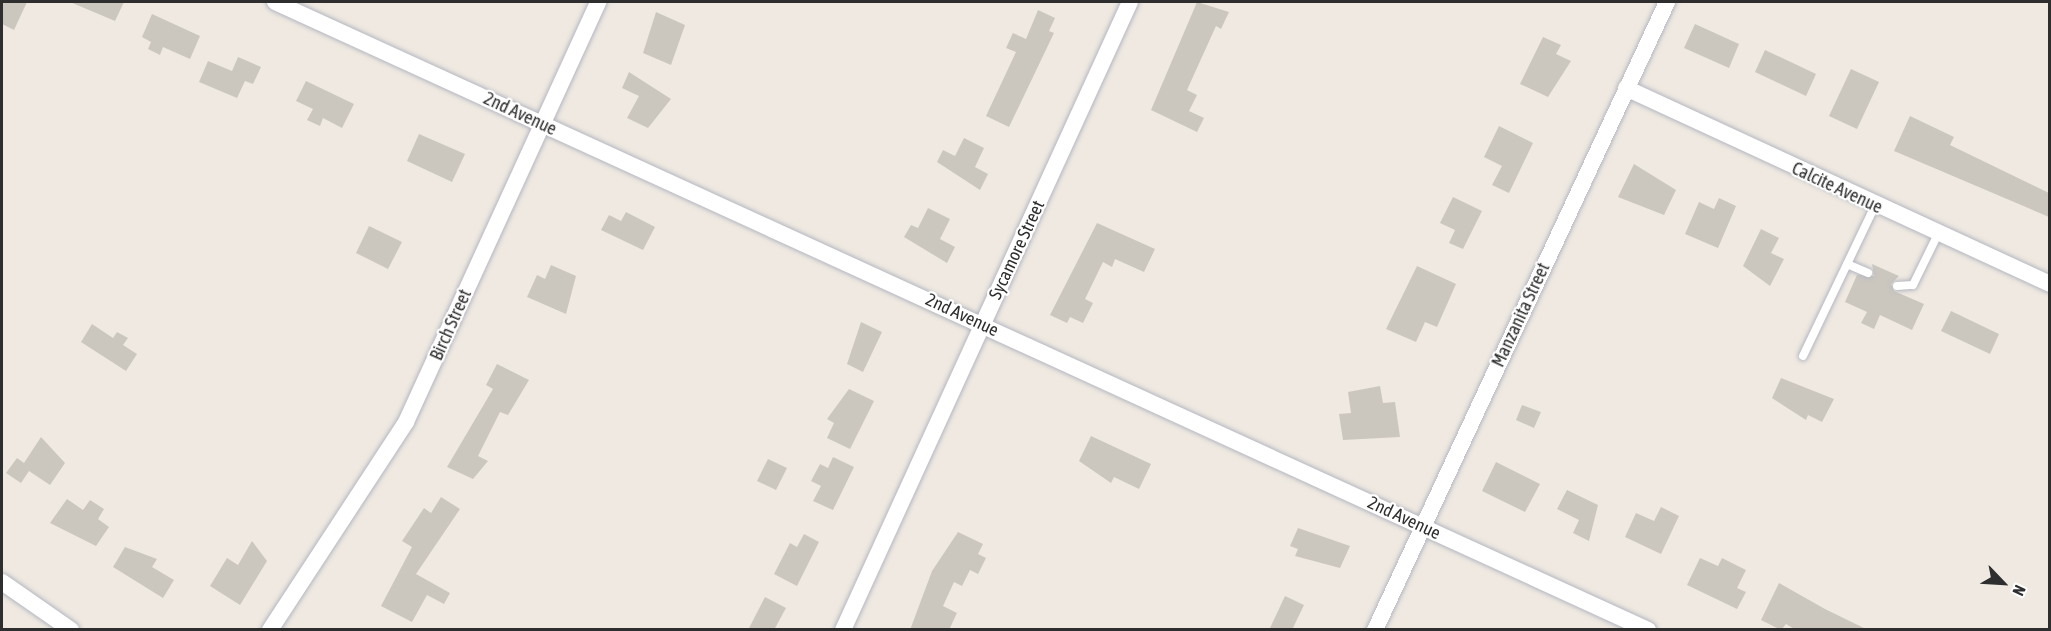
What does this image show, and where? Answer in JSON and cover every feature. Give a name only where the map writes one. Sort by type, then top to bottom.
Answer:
[{"type":"street","name":"2nd Avenue","points":[[275,2],[1648,630]]},
{"type":"street","name":"Birch Street","points":[[270,630],[406,422],[598,2]]},
{"type":"street","name":"Sycamore Street","points":[[843,630],[1130,2]]},
{"type":"street","name":"Manzanita Street","points":[[1375,630],[1666,2]]},
{"type":"street","name":"Calcite Avenue","points":[[1626,88],[1875,206],[2049,284]]},
{"type":"street","points":[[2,582],[71,630]]},
{"type":"lane","points":[[1803,356],[1875,206]]},
{"type":"lane","points":[[1897,286],[1913,285],[1938,234]]},
{"type":"lane","points":[[1847,264],[1868,273]]},
{"type":"building","points":[[2,2],[27,2],[14,30],[2,24]]},
{"type":"building","points":[[70,2],[124,2],[115,21]]},
{"type":"building","points":[[1197,2],[1229,12],[1221,29],[1216,26],[1187,90],[1197,95],[1189,111],[1204,118],[1197,132],[1151,110]]},
{"type":"building","points":[[1038,10],[1055,18],[1049,31],[1054,33],[1009,127],[986,116],[1016,52],[1006,48],[1013,33],[1026,39]]},
{"type":"building","points":[[656,12],[685,25],[671,65],[643,53]]},
{"type":"building","points":[[152,14],[200,36],[190,59],[163,47],[160,55],[148,49],[151,42],[142,37]]},
{"type":"building","points":[[1695,24],[1739,44],[1729,68],[1684,48]]},
{"type":"building","points":[[1543,37],[1561,45],[1556,54],[1571,61],[1548,97],[1520,84]]},
{"type":"building","points":[[1765,50],[1816,74],[1806,96],[1755,72]]},
{"type":"building","points":[[238,57],[261,67],[253,84],[245,81],[237,98],[199,82],[208,61],[232,71]]},
{"type":"building","points":[[1851,69],[1879,82],[1857,129],[1829,116]]},
{"type":"building","points":[[629,72],[671,99],[648,128],[627,118],[639,96],[622,88]]},
{"type":"building","points":[[306,81],[354,104],[342,128],[323,118],[320,126],[307,120],[313,109],[296,101]]},
{"type":"building","points":[[1910,116],[1954,137],[1950,145],[2049,193],[2049,217],[1894,151]]},
{"type":"building","points":[[1499,126],[1533,143],[1509,193],[1492,185],[1502,166],[1484,157]]},
{"type":"building","points":[[419,134],[465,154],[452,182],[407,161]]},
{"type":"building","points":[[964,138],[984,148],[975,167],[988,174],[980,190],[937,162],[943,150],[955,156]]},
{"type":"building","points":[[1634,164],[1676,190],[1664,215],[1618,197]]},
{"type":"building","points":[[1453,197],[1482,211],[1463,249],[1449,243],[1455,230],[1440,223]]},
{"type":"building","points":[[1719,198],[1736,206],[1718,248],[1685,234],[1699,202],[1714,209]]},
{"type":"building","points":[[928,208],[950,219],[940,239],[955,247],[947,263],[904,237],[911,225],[918,228]]},
{"type":"building","points":[[626,212],[655,227],[643,250],[601,230],[609,215],[621,221]]},
{"type":"building","points":[[1097,223],[1155,249],[1144,272],[1115,259],[1112,267],[1103,262],[1085,299],[1093,303],[1083,323],[1070,317],[1067,323],[1050,315]]},
{"type":"building","points":[[369,226],[402,242],[388,269],[356,253]]},
{"type":"building","points":[[1761,229],[1779,238],[1771,253],[1784,259],[1770,286],[1743,266]]},
{"type":"building","points":[[1872,264],[1899,276],[1891,284],[1894,291],[1924,304],[1912,330],[1880,315],[1874,329],[1861,323],[1867,312],[1845,302],[1857,275],[1874,276]]},
{"type":"building","points":[[551,265],[576,276],[566,314],[527,297],[537,275],[545,279]]},
{"type":"building","points":[[1417,266],[1456,284],[1437,327],[1425,322],[1416,342],[1386,329]]},
{"type":"building","points":[[1951,311],[1999,334],[1990,354],[1941,331]]},
{"type":"building","points":[[861,322],[882,332],[863,372],[847,364]]},
{"type":"building","points":[[92,324],[113,338],[117,332],[128,338],[123,345],[137,354],[126,371],[81,342]]},
{"type":"building","points":[[497,364],[529,380],[508,415],[500,412],[478,456],[488,461],[473,479],[447,467],[493,389],[486,385]]},
{"type":"building","points":[[1781,378],[1834,399],[1822,422],[1808,415],[1806,420],[1772,398]]},
{"type":"building","points":[[1380,386],[1383,403],[1395,402],[1400,437],[1343,440],[1339,414],[1351,413],[1348,392]]},
{"type":"building","points":[[849,389],[874,401],[850,449],[827,438],[834,423],[827,419]]},
{"type":"building","points":[[1522,405],[1541,412],[1534,428],[1516,420]]},
{"type":"building","points":[[1091,436],[1151,464],[1139,489],[1114,477],[1111,483],[1079,461]]},
{"type":"building","points":[[41,437],[65,463],[50,485],[29,471],[21,483],[6,473],[17,458],[24,463]]},
{"type":"building","points":[[833,457],[854,467],[833,510],[813,501],[821,486],[811,481],[820,464],[828,468]]},
{"type":"building","points":[[768,459],[787,468],[776,490],[757,481]]},
{"type":"building","points":[[1496,462],[1540,484],[1525,512],[1482,491]]},
{"type":"building","points":[[1567,490],[1598,505],[1589,541],[1573,533],[1579,520],[1557,509]]},
{"type":"building","points":[[441,497],[460,509],[416,574],[450,593],[444,604],[427,595],[412,622],[381,606],[412,547],[402,541],[424,508],[431,513]]},
{"type":"building","points":[[67,499],[83,510],[90,500],[104,509],[98,519],[109,527],[96,546],[50,523]]},
{"type":"building","points":[[1661,507],[1679,516],[1661,554],[1625,537],[1636,513],[1654,521]]},
{"type":"building","points":[[1298,528],[1350,546],[1340,568],[1295,556],[1298,549],[1290,546]]},
{"type":"building","points":[[958,532],[983,544],[978,554],[986,558],[978,574],[970,570],[962,586],[954,582],[943,606],[957,613],[949,630],[910,630],[932,571]]},
{"type":"building","points":[[804,534],[819,542],[797,586],[774,574],[790,543],[797,547]]},
{"type":"building","points":[[252,541],[267,561],[240,605],[210,586],[227,558],[238,565]]},
{"type":"building","points":[[125,547],[157,559],[152,567],[174,580],[163,598],[113,567]]},
{"type":"building","points":[[1700,558],[1718,566],[1722,558],[1746,570],[1737,588],[1746,592],[1737,609],[1687,585]]},
{"type":"building","points":[[1779,583],[1868,630],[1796,630],[1786,624],[1781,630],[1761,620]]},
{"type":"building","points":[[1285,596],[1304,605],[1292,630],[1269,630]]},
{"type":"building","points":[[765,597],[786,608],[774,630],[748,630]]}]
